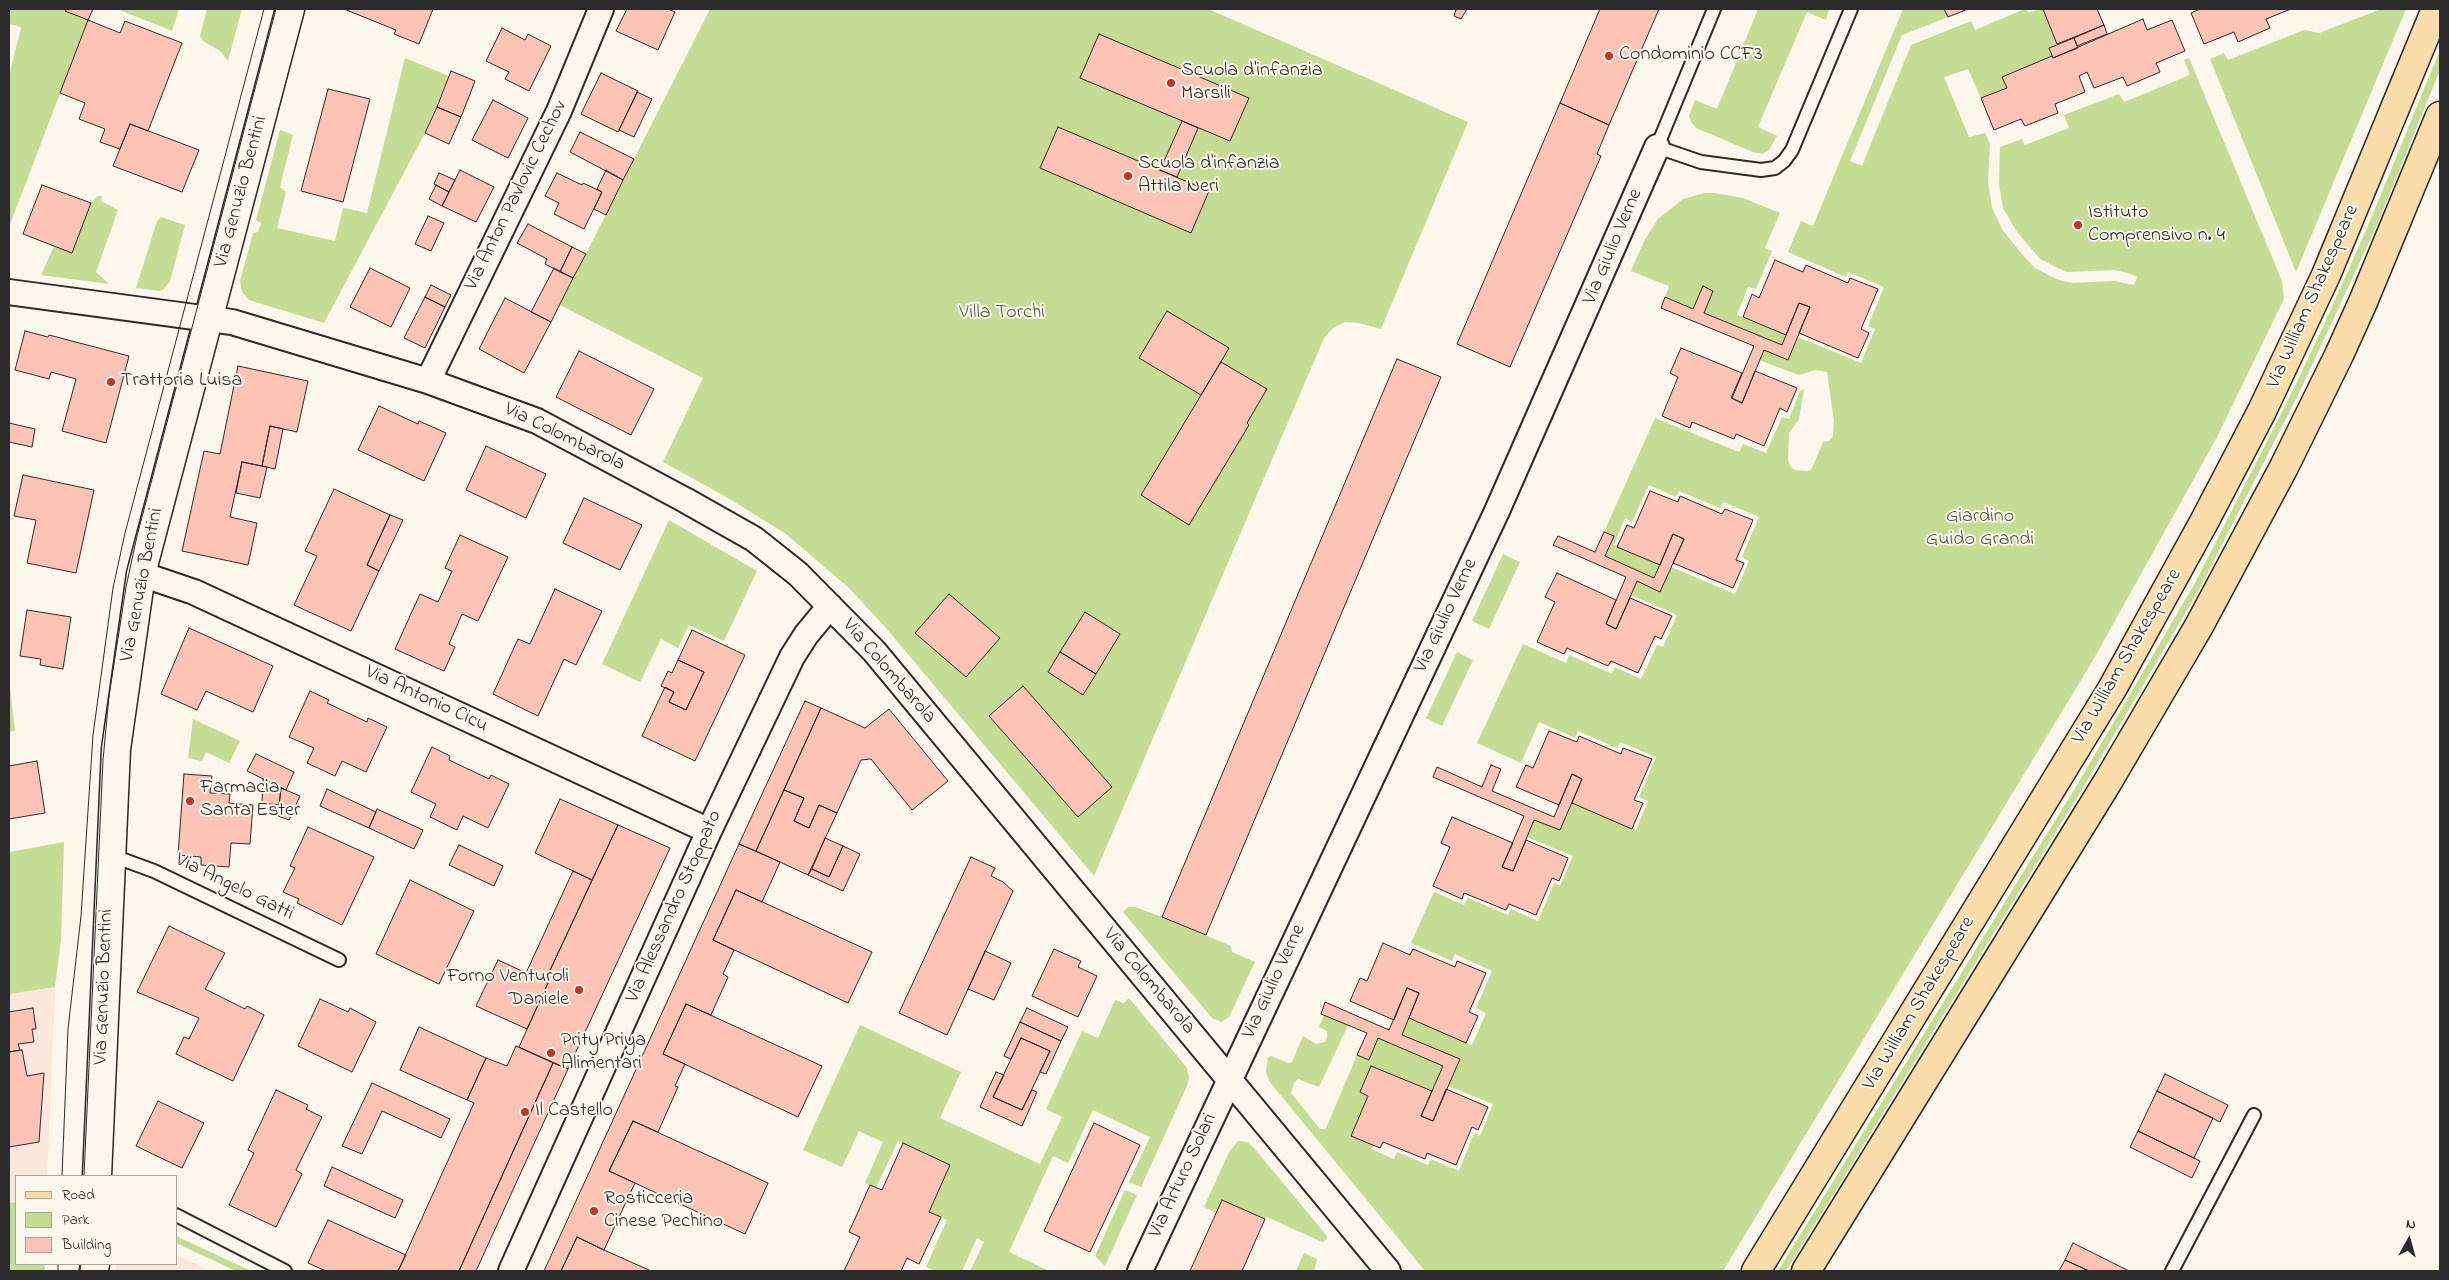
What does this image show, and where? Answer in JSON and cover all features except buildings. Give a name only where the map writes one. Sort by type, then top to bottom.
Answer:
[{"type":"main road","name":"Via William Shakespeare","points":[[1756,1271],[2112,689],[2199,530],[2262,411],[2326,275],[2436,9]]},
{"type":"main road","name":"Via William Shakespeare","points":[[1806,1271],[2107,783],[2199,626],[2284,467],[2339,355],[2440,116]]},
{"type":"street","name":"Via Genuzio Bentini","points":[[97,1175],[110,859],[118,724],[141,574],[290,9]]},
{"type":"street","name":"Via Anton Pavlovic Cechov","points":[[428,380],[558,111],[601,9]]},
{"type":"street","name":"Via Giulio Verne","points":[[1229,1081],[1497,511],[1658,147]]},
{"type":"street","name":"Via Colombarola","points":[[9,292],[210,318],[260,329],[428,380],[536,420],[686,500],[754,539],[772,552],[830,606],[884,664],[1388,1271]]},
{"type":"street","name":"Via Antonio Cicu","points":[[141,574],[194,592],[709,831]]},
{"type":"street","name":"Via Alessandro Stoppato","points":[[511,1271],[709,831],[798,645],[830,606]]},
{"type":"street","name":"Via Arturo Solari","points":[[1140,1271],[1229,1081]]},
{"type":"lane","name":"Via Giulio Verne","points":[[1658,147],[1714,9]]},
{"type":"lane","points":[[1658,147],[1700,162],[1762,170],[1775,168],[1784,161],[1792,150],[1850,9]]},
{"type":"lane","name":"Via Angelo Gatti","points":[[110,859],[124,860],[154,871],[340,960]]},
{"type":"lane","points":[[2172,1271],[2254,1114]]},
{"type":"lane","points":[[178,1216],[285,1271]]},
{"type":"shaded area","points":[[55,987],[47,1175],[15,1175],[15,1202],[9,1203],[9,994]]},
{"type":"shaded area","points":[[178,1256],[211,1271],[116,1271],[116,1265],[178,1265]]},
{"type":"green space","points":[[9,9],[66,9],[66,11],[88,20],[9,227],[9,75],[21,28],[9,24]]},
{"type":"green space","points":[[117,9],[179,9],[172,31]]},
{"type":"green space","points":[[207,9],[242,9],[228,61],[220,51],[203,41],[200,36]]},
{"type":"green space","name":"Villa Torchi","points":[[710,9],[1208,9],[1468,122],[1381,329],[1359,323],[1345,322],[1333,328],[1324,338],[1094,876],[886,628],[849,588],[786,534],[728,498],[663,462],[703,378],[560,305]]},
{"type":"green space","points":[[1758,9],[1829,9],[1826,20],[1807,12],[1758,127],[1777,136],[1769,150],[1762,154],[1696,128],[1689,116],[1695,100],[1717,109]]},
{"type":"green space","name":"Giardino Guido Grandi","points":[[1903,9],[1944,9],[1948,17],[1902,35],[1850,161],[1862,166],[1911,45],[1971,21],[1975,30],[2025,9],[2029,12],[2043,9],[2057,44],[2049,48],[2052,56],[2003,77],[2007,88],[1981,98],[1968,69],[1944,77],[1969,137],[1985,133],[1990,144],[1988,181],[1992,208],[2002,229],[2021,253],[2035,268],[2056,279],[2072,283],[2115,281],[2134,285],[2137,277],[2131,274],[2116,270],[2066,272],[2040,259],[2017,232],[2003,208],[1999,184],[2000,147],[2022,139],[2025,145],[2069,128],[2064,115],[2119,94],[2124,102],[2190,75],[2184,60],[2189,58],[2282,281],[2284,299],[2216,439],[2092,662],[1723,1271],[1425,1271],[1269,1081],[1266,1072],[1268,1057],[1271,1056],[1288,1063],[1292,1062],[1303,1036],[1316,1044],[1325,1042],[1327,1031],[1319,1027],[1324,1015],[1348,1025],[1319,1087],[1298,1079],[1294,1083],[1291,1093],[1320,1129],[1325,1129],[1327,1126],[1357,1055],[1378,1038],[1443,1066],[1432,1091],[1371,1066],[1360,1092],[1368,1096],[1352,1136],[1373,1145],[1371,1149],[1394,1159],[1397,1152],[1428,1165],[1431,1159],[1459,1171],[1474,1133],[1480,1136],[1493,1104],[1448,1086],[1459,1059],[1402,1035],[1409,1018],[1472,1045],[1486,1013],[1476,1008],[1492,971],[1455,954],[1452,961],[1411,943],[1434,892],[1464,905],[1468,898],[1508,915],[1511,909],[1538,921],[1554,883],[1560,886],[1573,856],[1527,837],[1534,820],[1560,830],[1572,803],[1636,830],[1648,801],[1639,797],[1656,757],[1620,742],[1617,748],[1578,731],[1575,738],[1539,722],[1521,763],[1477,743],[1523,644],[1566,663],[1569,655],[1612,674],[1615,667],[1641,679],[1657,645],[1663,647],[1677,615],[1631,595],[1637,581],[1660,591],[1671,567],[1735,594],[1749,561],[1742,557],[1759,517],[1723,502],[1720,508],[1679,491],[1676,497],[1649,485],[1632,522],[1625,518],[1614,545],[1660,565],[1654,578],[1605,556],[1614,536],[1604,532],[1655,418],[1739,452],[1743,444],[1766,453],[1782,417],[1789,419],[1800,391],[1804,389],[1799,419],[1789,433],[1788,460],[1790,466],[1795,470],[1809,471],[1823,442],[1829,441],[1833,436],[1834,421],[1827,372],[1815,370],[1799,375],[1759,360],[1764,350],[1788,360],[1798,337],[1861,363],[1875,329],[1868,326],[1884,287],[1848,272],[1846,277],[1788,252],[1801,221],[1813,226]]},
{"type":"green space","points":[[2381,9],[2406,9],[2296,272],[2210,59],[2224,53],[2228,60],[2304,30],[2319,33]]},
{"type":"green space","points":[[2440,50],[2440,70],[2377,225],[2299,393],[2200,588],[2083,788],[1786,1271],[1778,1271],[2077,785],[2195,583],[2323,327],[2370,221]]},
{"type":"green space","points":[[405,58],[449,76],[425,133],[324,323],[249,300],[242,292],[240,281],[253,233],[258,232],[261,223],[256,220],[280,130],[293,135],[280,187],[286,192],[277,228],[335,241],[343,208],[367,213]]},
{"type":"green space","points":[[1704,193],[1743,198],[1780,213],[1765,248],[1772,251],[1756,289],[1748,287],[1737,315],[1786,335],[1782,345],[1704,313],[1713,290],[1703,287],[1693,309],[1665,297],[1669,286],[1631,271],[1645,239],[1658,219],[1683,199]]},
{"type":"green space","points":[[97,196],[102,196],[101,201],[118,210],[96,272],[109,284],[41,275],[54,246],[72,252],[91,203]]},
{"type":"green space","points":[[161,217],[185,225],[170,281],[160,291],[136,288],[157,221]]},
{"type":"green space","points":[[669,520],[757,571],[724,641],[689,625],[678,648],[661,639],[640,682],[602,664]]},
{"type":"green space","points":[[1503,554],[1520,562],[1489,629],[1472,621]]},
{"type":"green space","points":[[1457,652],[1473,660],[1442,726],[1426,718]]},
{"type":"green space","points":[[9,679],[15,731],[9,732]]},
{"type":"green space","points":[[193,719],[240,741],[229,763],[206,752],[202,761],[188,758]]},
{"type":"green space","points":[[64,842],[61,939],[55,987],[9,994],[9,852]]},
{"type":"green space","points":[[1128,907],[1135,907],[1162,917],[1231,946],[1232,952],[1255,962],[1229,1017],[1221,1022],[1212,1018],[1123,912]]},
{"type":"green space","points":[[1129,998],[1187,1068],[1189,1078],[1187,1086],[1141,1187],[1129,1182],[1150,1137],[1093,1110],[1068,1163],[1053,1156],[1009,1252],[1049,1271],[970,1271],[984,1242],[977,1238],[962,1271],[936,1271],[926,1267],[947,1220],[929,1212],[950,1165],[898,1141],[876,1188],[865,1183],[883,1142],[859,1131],[842,1167],[803,1150],[860,1025],[961,1072],[940,1118],[1040,1164],[1062,1117],[1046,1109],[1082,1031],[1098,1038],[1115,1000],[1124,1003]]},
{"type":"green space","points":[[1238,1141],[1247,1142],[1254,1148],[1327,1236],[1326,1240],[1322,1242],[1267,1217],[1265,1219],[1223,1200],[1217,1213],[1204,1207],[1229,1152]]},
{"type":"green space","points":[[1125,1190],[1137,1195],[1105,1266],[1096,1257],[1096,1254]]},
{"type":"green space","points":[[15,1202],[15,1265],[45,1265],[45,1271],[9,1271],[9,1203]]},
{"type":"green space","points":[[178,1237],[251,1271],[236,1271],[178,1244]]},
{"type":"green space","points":[[1304,1253],[1317,1259],[1314,1271],[1296,1271]]},
{"type":"tram line","points":[[62,1175],[68,1029],[81,916],[93,735],[113,588],[125,533],[264,9]]},
{"type":"tram line","points":[[84,1175],[103,760],[109,696],[126,587],[137,536],[276,9]]},
{"type":"tram line","points":[[58,1265],[58,1271]]},
{"type":"tram line","points":[[80,1271],[81,1265]]},
{"type":"place","name":"Condominio CCF3","points":[[1609,56]]},
{"type":"place","name":"Scuola d'infanzia Marsili","points":[[1171,83]]},
{"type":"place","name":"Scuola d'infanzia Attila Neri","points":[[1128,176]]},
{"type":"place","name":"Istituto Comprensivo n. 4","points":[[2078,225]]},
{"type":"place","name":"Trattoria Luisa","points":[[111,382]]},
{"type":"place","name":"Farmacia Santa Ester","points":[[190,801]]},
{"type":"place","name":"Forno Venturoli Daniele","points":[[579,990]]},
{"type":"place","name":"Prity Priya Alimentari","points":[[551,1053]]},
{"type":"place","name":"Il Castello","points":[[525,1112]]},
{"type":"place","name":"Rosticceria Cinese Pechino","points":[[594,1211]]}]
